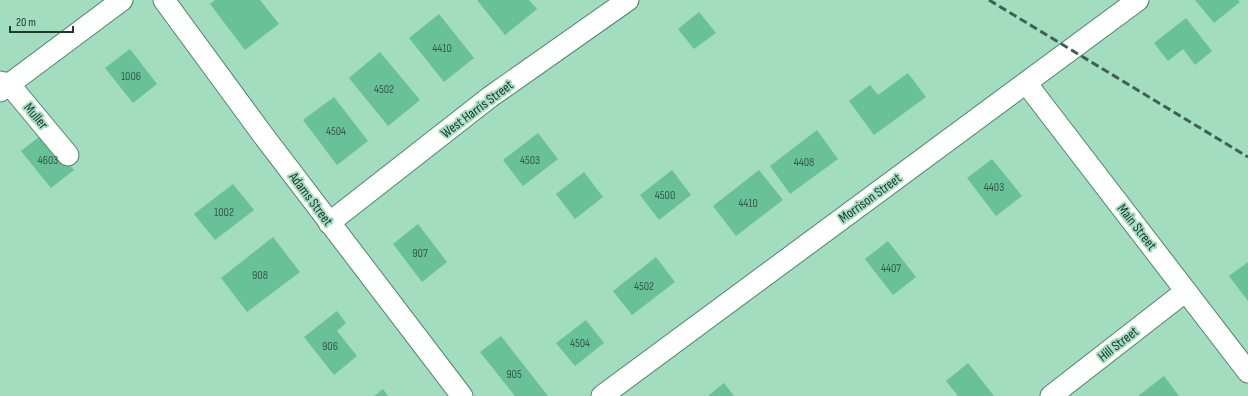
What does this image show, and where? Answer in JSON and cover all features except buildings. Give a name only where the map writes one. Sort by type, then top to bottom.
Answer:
[{"type":"street","points":[[3,85],[122,0]]},
{"type":"street","name":"Adams Street","points":[[164,0],[329,223],[462,396]]},
{"type":"street","name":"West Harris Street","points":[[329,223],[490,97],[628,0]]},
{"type":"street","name":"Morrison Street","points":[[602,396],[1138,0]]},
{"type":"street","name":"Main Street","points":[[1026,83],[1248,372]]},
{"type":"street","name":"Muller","points":[[3,85],[68,155]]},
{"type":"street","name":"Hill Street","points":[[1051,396],[1186,291]]},
{"type":"railway","points":[[989,0],[1248,157]]}]
